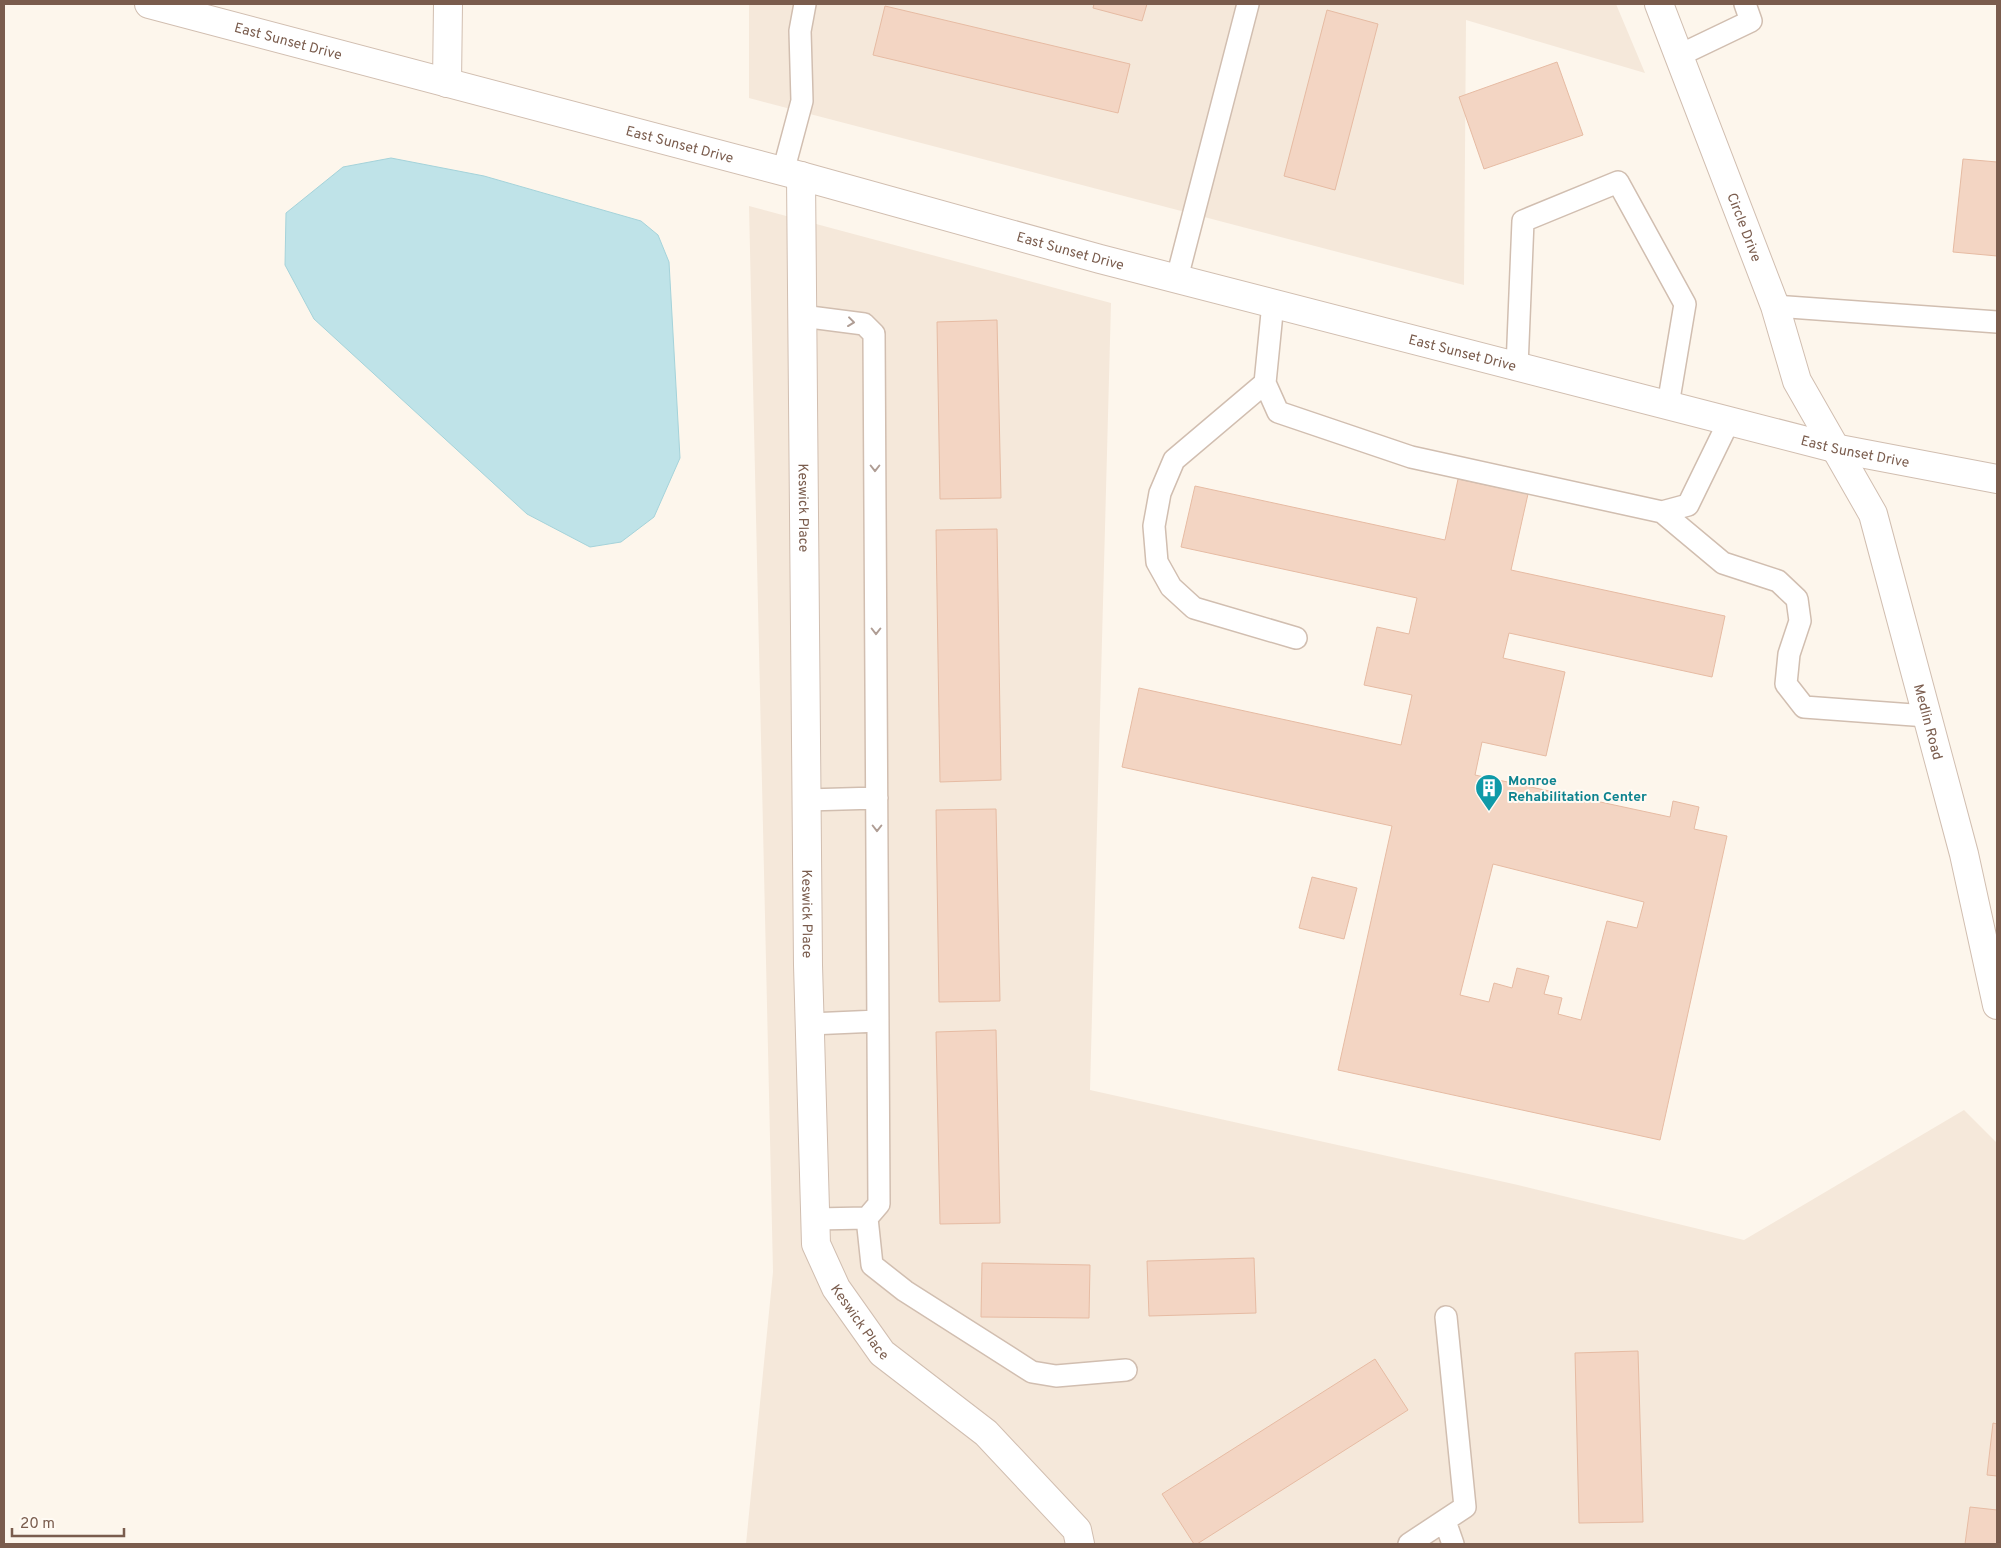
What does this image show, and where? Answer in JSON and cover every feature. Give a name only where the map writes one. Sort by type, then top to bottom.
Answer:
[{"type":"street","name":"East Sunset Drive","points":[[149,4],[1177,278],[1834,448],[1997,479]]},
{"type":"street","points":[[447,83],[448,4]]},
{"type":"street","name":"Circle Drive","points":[[1659,4],[1775,306],[1797,380],[1834,448]]},
{"type":"street","name":"Keswick Place","points":[[792,174],[802,316],[810,1024],[816,1244],[836,1288],[882,1353],[986,1433],[1077,1530],[1080,1544]]},
{"type":"street","name":"Medlin Road","points":[[1834,448],[1873,514],[1964,854],[1997,1006]]},
{"type":"lane","points":[[792,174],[802,101],[800,31],[805,4]]},
{"type":"lane","points":[[1177,278],[1248,4]]},
{"type":"lane","points":[[1680,55],[1751,21],[1745,4]]},
{"type":"lane","points":[[1518,366],[1523,221],[1618,182],[1685,304],[1668,405]]},
{"type":"lane","points":[[1273,303],[1265,384],[1278,412],[1411,457],[1662,512],[1688,505],[1729,421]]},
{"type":"lane","points":[[1775,306],[1997,322]]},
{"type":"lane","points":[[802,316],[864,324],[874,334],[879,1204],[867,1218],[872,1265],[905,1291],[1032,1372],[1056,1376],[1126,1370]]},
{"type":"lane","points":[[1265,384],[1174,460],[1160,494],[1154,526],[1157,562],[1171,587],[1194,608],[1296,638]]},
{"type":"lane","points":[[1662,512],[1722,563],[1778,581],[1797,599],[1800,621],[1789,654],[1786,684],[1804,707],[1927,716]]},
{"type":"lane","points":[[807,800],[877,798]]},
{"type":"lane","points":[[810,1024],[878,1020]]},
{"type":"lane","points":[[815,1219],[867,1218]]},
{"type":"lane","points":[[1408,1544],[1465,1507],[1446,1317]]},
{"type":"lane","points":[[1444,1521],[1453,1544]]},
{"type":"shaded area","points":[[749,4],[1616,4],[1645,73],[1466,20],[1464,285],[749,98]]},
{"type":"shaded area","points":[[749,206],[1111,303],[1090,1090],[1518,1185],[1744,1240],[1964,1110],[1997,1143],[1997,1544],[746,1544],[773,1272]]},
{"type":"water","points":[[391,158],[484,176],[641,221],[658,235],[669,262],[680,458],[654,517],[621,542],[590,547],[527,514],[314,319],[285,265],[286,213],[343,167]]},
{"type":"building","points":[[1094,4],[1147,4],[1142,21],[1093,8]]},
{"type":"building","points":[[885,6],[1130,64],[1118,113],[873,55]]},
{"type":"building","points":[[1327,10],[1378,24],[1335,190],[1284,176]]},
{"type":"building","points":[[1557,62],[1583,135],[1484,169],[1459,97]]},
{"type":"building","points":[[1963,159],[1997,162],[1997,256],[1953,252]]},
{"type":"building","points":[[997,320],[1001,498],[940,499],[937,322]]},
{"type":"building","name":"Monroe Rehabilitation Center","points":[[1458,479],[1528,494],[1511,570],[1725,616],[1712,677],[1509,633],[1503,658],[1565,672],[1546,756],[1482,742],[1475,775],[1670,817],[1673,801],[1699,807],[1694,829],[1727,836],[1660,1140],[1338,1070],[1392,826],[1122,767],[1139,688],[1401,745],[1412,695],[1364,685],[1377,627],[1409,634],[1417,598],[1181,547],[1195,486],[1445,540]],"holes":[[[1493,864],[1644,902],[1637,928],[1607,921],[1581,1020],[1558,1014],[1562,998],[1544,994],[1549,976],[1517,968],[1512,988],[1494,983],[1489,1002],[1460,995]]]},
{"type":"building","points":[[997,529],[1001,780],[940,782],[936,530]]},
{"type":"building","points":[[996,809],[1000,1001],[939,1002],[936,810]]},
{"type":"building","points":[[1312,877],[1357,888],[1344,939],[1299,928]]},
{"type":"building","points":[[996,1030],[1000,1223],[940,1224],[936,1032]]},
{"type":"building","points":[[1254,1258],[1256,1313],[1149,1316],[1147,1261]]},
{"type":"building","points":[[982,1263],[1090,1265],[1089,1318],[981,1317]]},
{"type":"building","points":[[1638,1351],[1643,1522],[1579,1523],[1575,1353]]},
{"type":"building","points":[[1375,1359],[1408,1410],[1197,1544],[1194,1544],[1162,1494]]},
{"type":"building","points":[[1993,1423],[1997,1424],[1997,1476],[1987,1475]]},
{"type":"building","points":[[1970,1507],[1997,1510],[1997,1544],[1965,1544]]},
{"type":"place","name":"Monroe Rehabilitation Center","points":[[1489,812]]}]
